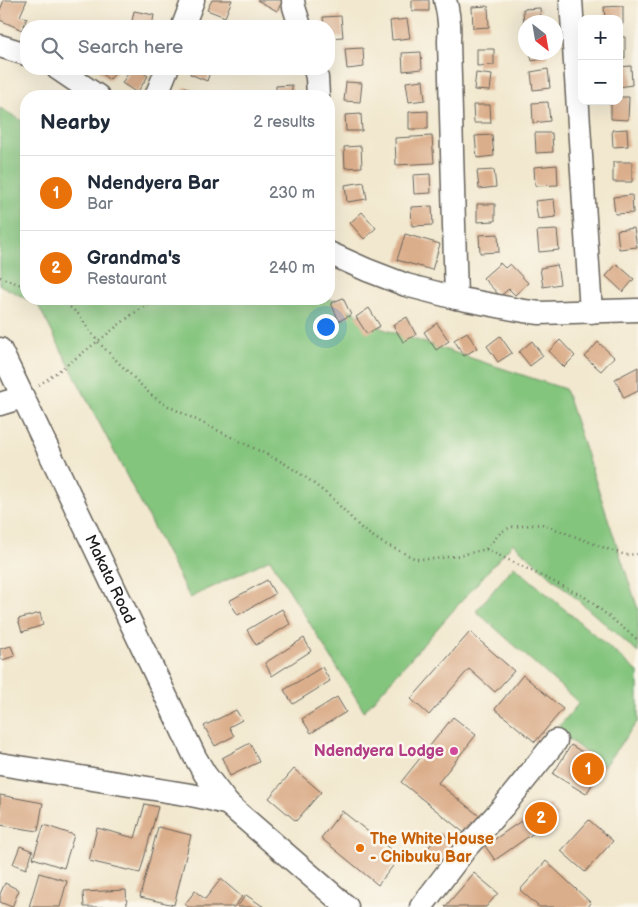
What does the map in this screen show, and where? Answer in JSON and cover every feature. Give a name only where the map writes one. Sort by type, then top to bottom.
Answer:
[{"type":"street","points":[[185,20],[193,0]]},
{"type":"street","points":[[293,0],[298,20]]},
{"type":"street","points":[[445,0],[450,26],[456,298]]},
{"type":"street","points":[[572,0],[590,312]]},
{"type":"street","points":[[0,46],[20,52]]},
{"type":"street","points":[[67,75],[89,90]]},
{"type":"street","points":[[158,90],[165,75]]},
{"type":"street","points":[[316,75],[318,90]]},
{"type":"street","points":[[335,256],[406,285],[456,298],[524,311],[540,313],[638,311]]},
{"type":"street","name":"Makata Road","points":[[0,349],[195,757],[205,774],[228,804]]},
{"type":"street","points":[[0,404],[23,397]]},
{"type":"street","points":[[421,907],[466,848],[503,807],[556,741]]},
{"type":"street","points":[[0,764],[191,795],[228,804],[347,907]]},
{"type":"path","points":[[0,277],[20,285]]},
{"type":"path","points":[[68,305],[78,314],[98,342],[149,393],[162,403],[284,463],[308,478],[333,499],[363,530],[383,543],[416,559],[434,559],[486,549],[501,532],[511,527],[542,524],[613,551],[626,555],[638,554]]},
{"type":"path","points":[[23,397],[148,305]]},
{"type":"path","points":[[486,549],[585,597],[638,640]]},
{"type":"green space","points":[[0,108],[20,120],[20,296],[0,285]]},
{"type":"green space","points":[[335,301],[383,329],[565,389],[638,609],[638,653],[513,543],[364,711],[270,559],[190,598],[38,305],[335,305]]},
{"type":"green space","points":[[514,566],[638,672],[638,721],[604,766],[556,730],[579,703],[476,611]]},
{"type":"building","points":[[4,0],[27,0],[20,16],[27,18],[26,20],[20,20],[20,29],[0,20],[0,10]]},
{"type":"building","points":[[212,0],[232,0],[225,17],[207,10]]},
{"type":"building","points":[[257,0],[283,0],[277,11]]},
{"type":"building","points":[[412,0],[429,0],[429,11],[412,11]]},
{"type":"building","points":[[488,6],[489,27],[473,28],[472,7]]},
{"type":"building","points":[[623,6],[623,15],[605,15],[604,7]]},
{"type":"building","points":[[540,8],[540,15],[523,15],[523,9]]},
{"type":"building","points":[[134,11],[154,15],[153,20],[132,20]]},
{"type":"building","points":[[341,16],[343,37],[335,38],[335,20],[323,20],[323,17]]},
{"type":"building","points":[[407,19],[410,38],[392,40],[390,21]]},
{"type":"building","points":[[623,37],[625,37],[625,58],[623,58]]},
{"type":"building","points":[[363,48],[364,67],[347,69],[345,49]]},
{"type":"building","points":[[477,49],[494,49],[494,65],[477,66]]},
{"type":"building","points":[[421,52],[422,69],[403,71],[402,53]]},
{"type":"building","points":[[631,66],[632,85],[623,86],[623,67]]},
{"type":"building","points":[[548,69],[550,88],[533,90],[531,72]]},
{"type":"building","points":[[476,73],[492,75],[490,91],[474,90]]},
{"type":"building","points":[[104,75],[114,75],[109,80]]},
{"type":"building","points":[[127,75],[148,76],[139,90],[132,90],[122,83]]},
{"type":"building","points":[[192,75],[209,75],[207,81]]},
{"type":"building","points":[[423,80],[425,100],[409,102],[406,82]]},
{"type":"building","points":[[346,82],[362,83],[360,102],[344,101]]},
{"type":"building","points":[[292,85],[292,90],[276,90],[276,86]]},
{"type":"building","points":[[623,97],[629,97],[628,120],[611,119],[611,105],[623,105]]},
{"type":"building","points":[[548,102],[550,121],[533,123],[532,103]]},
{"type":"building","points":[[473,105],[490,105],[491,123],[474,123]]},
{"type":"building","points":[[428,111],[428,129],[409,129],[409,112]]},
{"type":"building","points":[[361,114],[362,131],[346,131],[345,115]]},
{"type":"building","points":[[627,129],[628,146],[613,147],[612,130]]},
{"type":"building","points":[[535,133],[552,133],[553,152],[536,153]]},
{"type":"building","points":[[492,135],[494,156],[477,158],[475,136]]},
{"type":"building","points":[[432,136],[434,163],[396,165],[395,138]]},
{"type":"building","points":[[361,146],[362,167],[345,168],[344,147]]},
{"type":"building","points":[[613,162],[632,162],[632,182],[613,182]]},
{"type":"building","points":[[557,165],[558,185],[535,186],[534,167]]},
{"type":"building","points":[[494,170],[496,187],[479,189],[477,171]]},
{"type":"building","points":[[430,174],[431,193],[414,194],[413,175]]},
{"type":"building","points":[[364,182],[367,199],[347,202],[345,185]]},
{"type":"building","points":[[632,195],[633,213],[615,214],[613,197]]},
{"type":"building","points":[[554,199],[556,217],[538,219],[535,201]]},
{"type":"building","points":[[477,204],[495,204],[495,221],[477,222]]},
{"type":"building","points":[[432,206],[433,225],[412,226],[411,207]]},
{"type":"building","points":[[362,212],[376,228],[364,239],[350,223]]},
{"type":"building","points":[[634,228],[637,247],[619,249],[617,230]]},
{"type":"building","points":[[557,230],[559,250],[539,252],[537,231]]},
{"type":"building","points":[[405,234],[440,244],[432,270],[397,260]]},
{"type":"building","points":[[498,234],[499,252],[480,253],[479,235]]},
{"type":"building","points":[[500,263],[505,268],[510,264],[528,283],[515,295],[509,289],[500,296],[483,278]]},
{"type":"building","points":[[617,264],[634,279],[623,292],[606,276]]},
{"type":"building","points":[[557,265],[560,284],[543,287],[540,268]]},
{"type":"building","points":[[343,298],[351,315],[339,321],[332,305],[335,305],[335,301]]},
{"type":"building","points":[[369,308],[380,326],[367,334],[356,317]]},
{"type":"building","points":[[407,317],[416,335],[403,342],[393,325]]},
{"type":"building","points":[[437,323],[449,341],[436,350],[424,332]]},
{"type":"building","points":[[467,332],[477,348],[464,356],[454,340]]},
{"type":"building","points":[[500,336],[512,353],[498,362],[487,346]]},
{"type":"building","points":[[560,340],[575,356],[564,367],[549,351]]},
{"type":"building","points":[[532,341],[543,356],[530,366],[519,352]]},
{"type":"building","points":[[598,342],[614,357],[601,371],[585,357]]},
{"type":"building","points":[[638,367],[638,391],[624,398],[615,379]]},
{"type":"building","points":[[267,580],[275,594],[238,615],[229,601]]},
{"type":"building","points":[[282,609],[290,624],[256,645],[247,630]]},
{"type":"building","points":[[40,613],[43,625],[22,632],[18,619]]},
{"type":"building","points":[[470,632],[514,671],[495,692],[469,669],[429,715],[411,699]]},
{"type":"building","points":[[304,638],[311,651],[272,676],[265,663]]},
{"type":"building","points":[[11,646],[15,656],[2,660],[0,649]]},
{"type":"building","points":[[322,667],[330,681],[293,704],[284,690]]},
{"type":"building","points":[[523,675],[563,709],[535,742],[495,709]]},
{"type":"building","points":[[337,697],[346,712],[311,733],[302,719]]},
{"type":"building","points":[[236,710],[242,720],[229,727],[234,736],[215,746],[204,726]]},
{"type":"building","points":[[453,717],[476,735],[438,783],[482,818],[468,836],[401,782]]},
{"type":"building","points":[[250,743],[259,762],[230,776],[222,758]]},
{"type":"building","points":[[571,745],[604,766],[586,794],[553,774]]},
{"type":"building","points":[[294,769],[321,792],[296,821],[269,798]]},
{"type":"building","points":[[0,795],[43,803],[38,831],[0,825]]},
{"type":"building","points":[[145,804],[158,807],[140,873],[89,861],[97,828],[135,838]]},
{"type":"building","points":[[550,804],[558,816],[495,860],[485,846]]},
{"type":"building","name":"The White House - Chibuku Bar","points":[[342,811],[400,857],[378,885],[321,838]]},
{"type":"building","points":[[589,820],[613,841],[585,872],[561,851]]},
{"type":"building","points":[[44,825],[74,835],[64,868],[33,858]]},
{"type":"building","points":[[158,827],[191,835],[174,905],[140,897]]},
{"type":"building","points":[[441,832],[456,844],[439,865],[424,853]]},
{"type":"building","points":[[20,846],[33,851],[26,869],[13,864]]},
{"type":"building","points":[[546,861],[591,903],[588,907],[539,907],[520,890]]},
{"type":"building","points":[[39,873],[67,881],[60,907],[29,907]]},
{"type":"building","points":[[474,873],[498,893],[486,907],[445,907]]},
{"type":"building","points":[[221,879],[242,897],[234,907],[188,907],[185,904],[195,891],[205,899]]},
{"type":"building","points":[[5,883],[19,890],[12,907],[0,902],[0,894]]},
{"type":"building","points":[[126,890],[127,907],[84,907],[83,892]]},
{"type":"building","points":[[246,895],[264,907],[237,907]]},
{"type":"place","name":"Ndendyera Lodge","points":[[454,751]]},
{"type":"place","name":"Ndendyera Bar","points":[[588,769]]},
{"type":"place","name":"Grandma's","points":[[541,818]]},
{"type":"place","name":"The White House - Chibuku Bar","points":[[360,848]]}]
